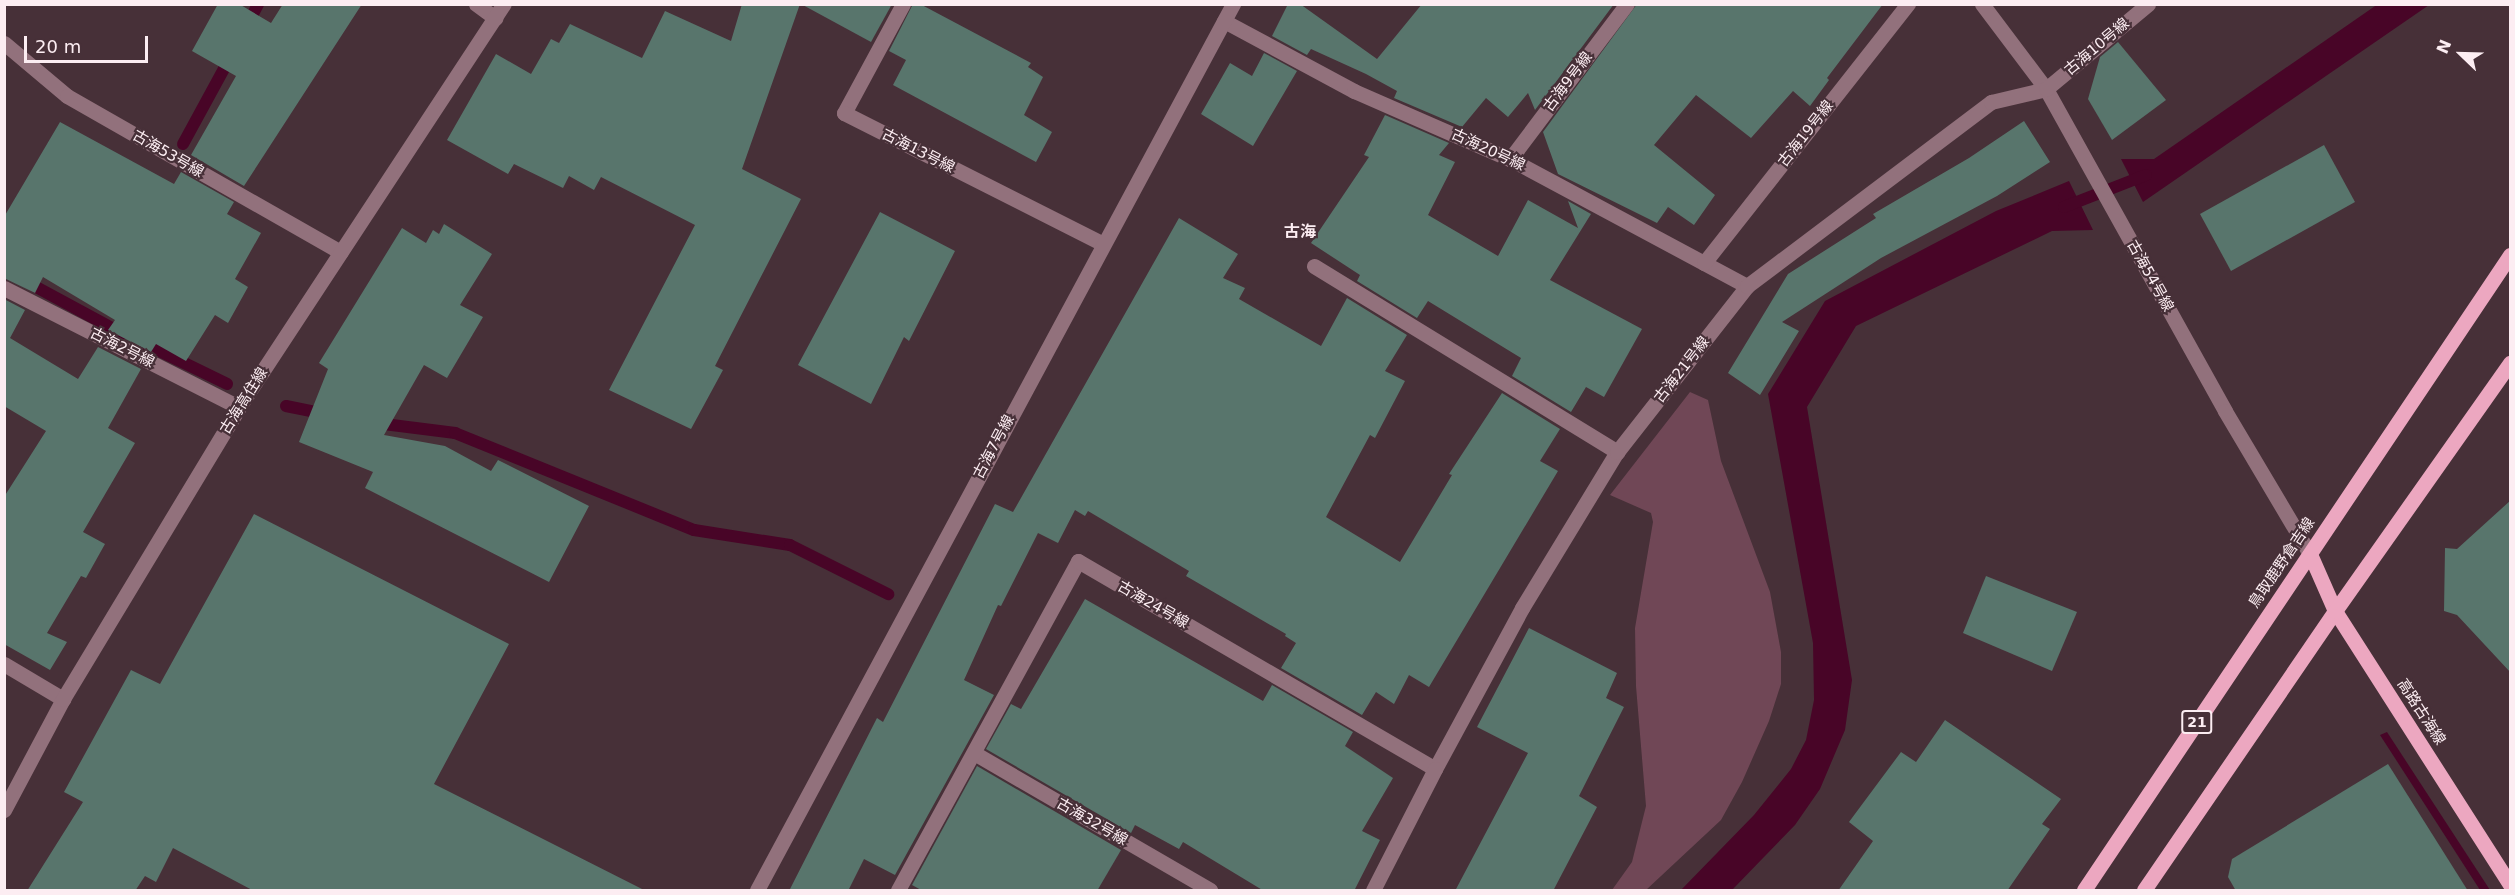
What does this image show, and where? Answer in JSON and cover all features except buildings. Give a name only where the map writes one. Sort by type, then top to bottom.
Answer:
[{"type":"main road","name":"鳥取鹿野倉吉線","points":[[2084,891],[2511,255]]},
{"type":"main road","points":[[2144,891],[2335,611],[2511,363]]},
{"type":"main road","name":"高路古海線","points":[[2310,554],[2335,611],[2511,885]]},
{"type":"street","points":[[476,4],[499,11]]},
{"type":"street","name":"古海13号線","points":[[903,4],[844,113],[1103,244]]},
{"type":"street","name":"古海7号線","points":[[756,891],[1233,4]]},
{"type":"street","name":"古海9号線","points":[[1510,159],[1627,4]]},
{"type":"street","name":"古海19号線","points":[[1704,263],[1908,4]]},
{"type":"street","name":"古海54号線","points":[[1982,4],[2046,89],[2224,411],[2310,554]]},
{"type":"street","name":"古海10号線","points":[[2046,89],[2148,4]]},
{"type":"street","name":"古海高住線","points":[[4,810],[63,699],[239,407],[499,11]]},
{"type":"street","name":"古海20号線","points":[[1224,21],[1354,91],[1510,159],[1747,286]]},
{"type":"street","name":"古海53号線","points":[[4,43],[67,96],[341,252]]},
{"type":"street","name":"古海21号線","points":[[1435,769],[1522,608],[1617,452],[1747,286],[1990,102],[2046,89]]},
{"type":"street","points":[[1314,266],[1617,452]]},
{"type":"street","name":"古海2号線","points":[[4,288],[239,407]]},
{"type":"street","name":"古海24号線","points":[[898,891],[1078,561],[1435,769]]},
{"type":"street","points":[[4,664],[63,699]]},
{"type":"street","name":"古海32号線","points":[[974,753],[1210,891]]},
{"type":"street","points":[[1373,891],[1435,769]]},
{"type":"shaded area","points":[[2378,4],[2429,5],[2143,202],[2121,159],[2154,159]]},
{"type":"shaded area","points":[[2069,181],[2093,230],[2052,231],[1856,326],[1807,407],[1852,680],[1845,730],[1820,789],[1795,825],[1732,890],[1681,890],[1754,815],[1791,769],[1806,740],[1814,700],[1813,643],[1768,394],[1825,301],[1996,211]]},
{"type":"shaded area","points":[[1690,392],[1708,400],[1721,461],[1770,592],[1781,652],[1781,684],[1769,721],[1742,782],[1721,820],[1646,890],[1612,890],[1632,862],[1646,806],[1636,686],[1635,628],[1653,522],[1651,513],[1610,495]]},
{"type":"shaded area","points":[[2387,732],[2490,890],[2480,890],[2380,735]]},
{"type":"waterway","points":[[246,27],[258,4]]},
{"type":"waterway","points":[[183,144],[231,56]]},
{"type":"waterway","points":[[2064,207],[2146,175]]},
{"type":"waterway","points":[[25,281],[123,334]]},
{"type":"waterway","points":[[139,341],[227,384]]},
{"type":"waterway","points":[[286,406],[326,414]]},
{"type":"waterway","points":[[376,423],[455,433],[694,530],[790,545],[888,594]]},
{"type":"district","name":"古海","points":[[1300,232]]}]
